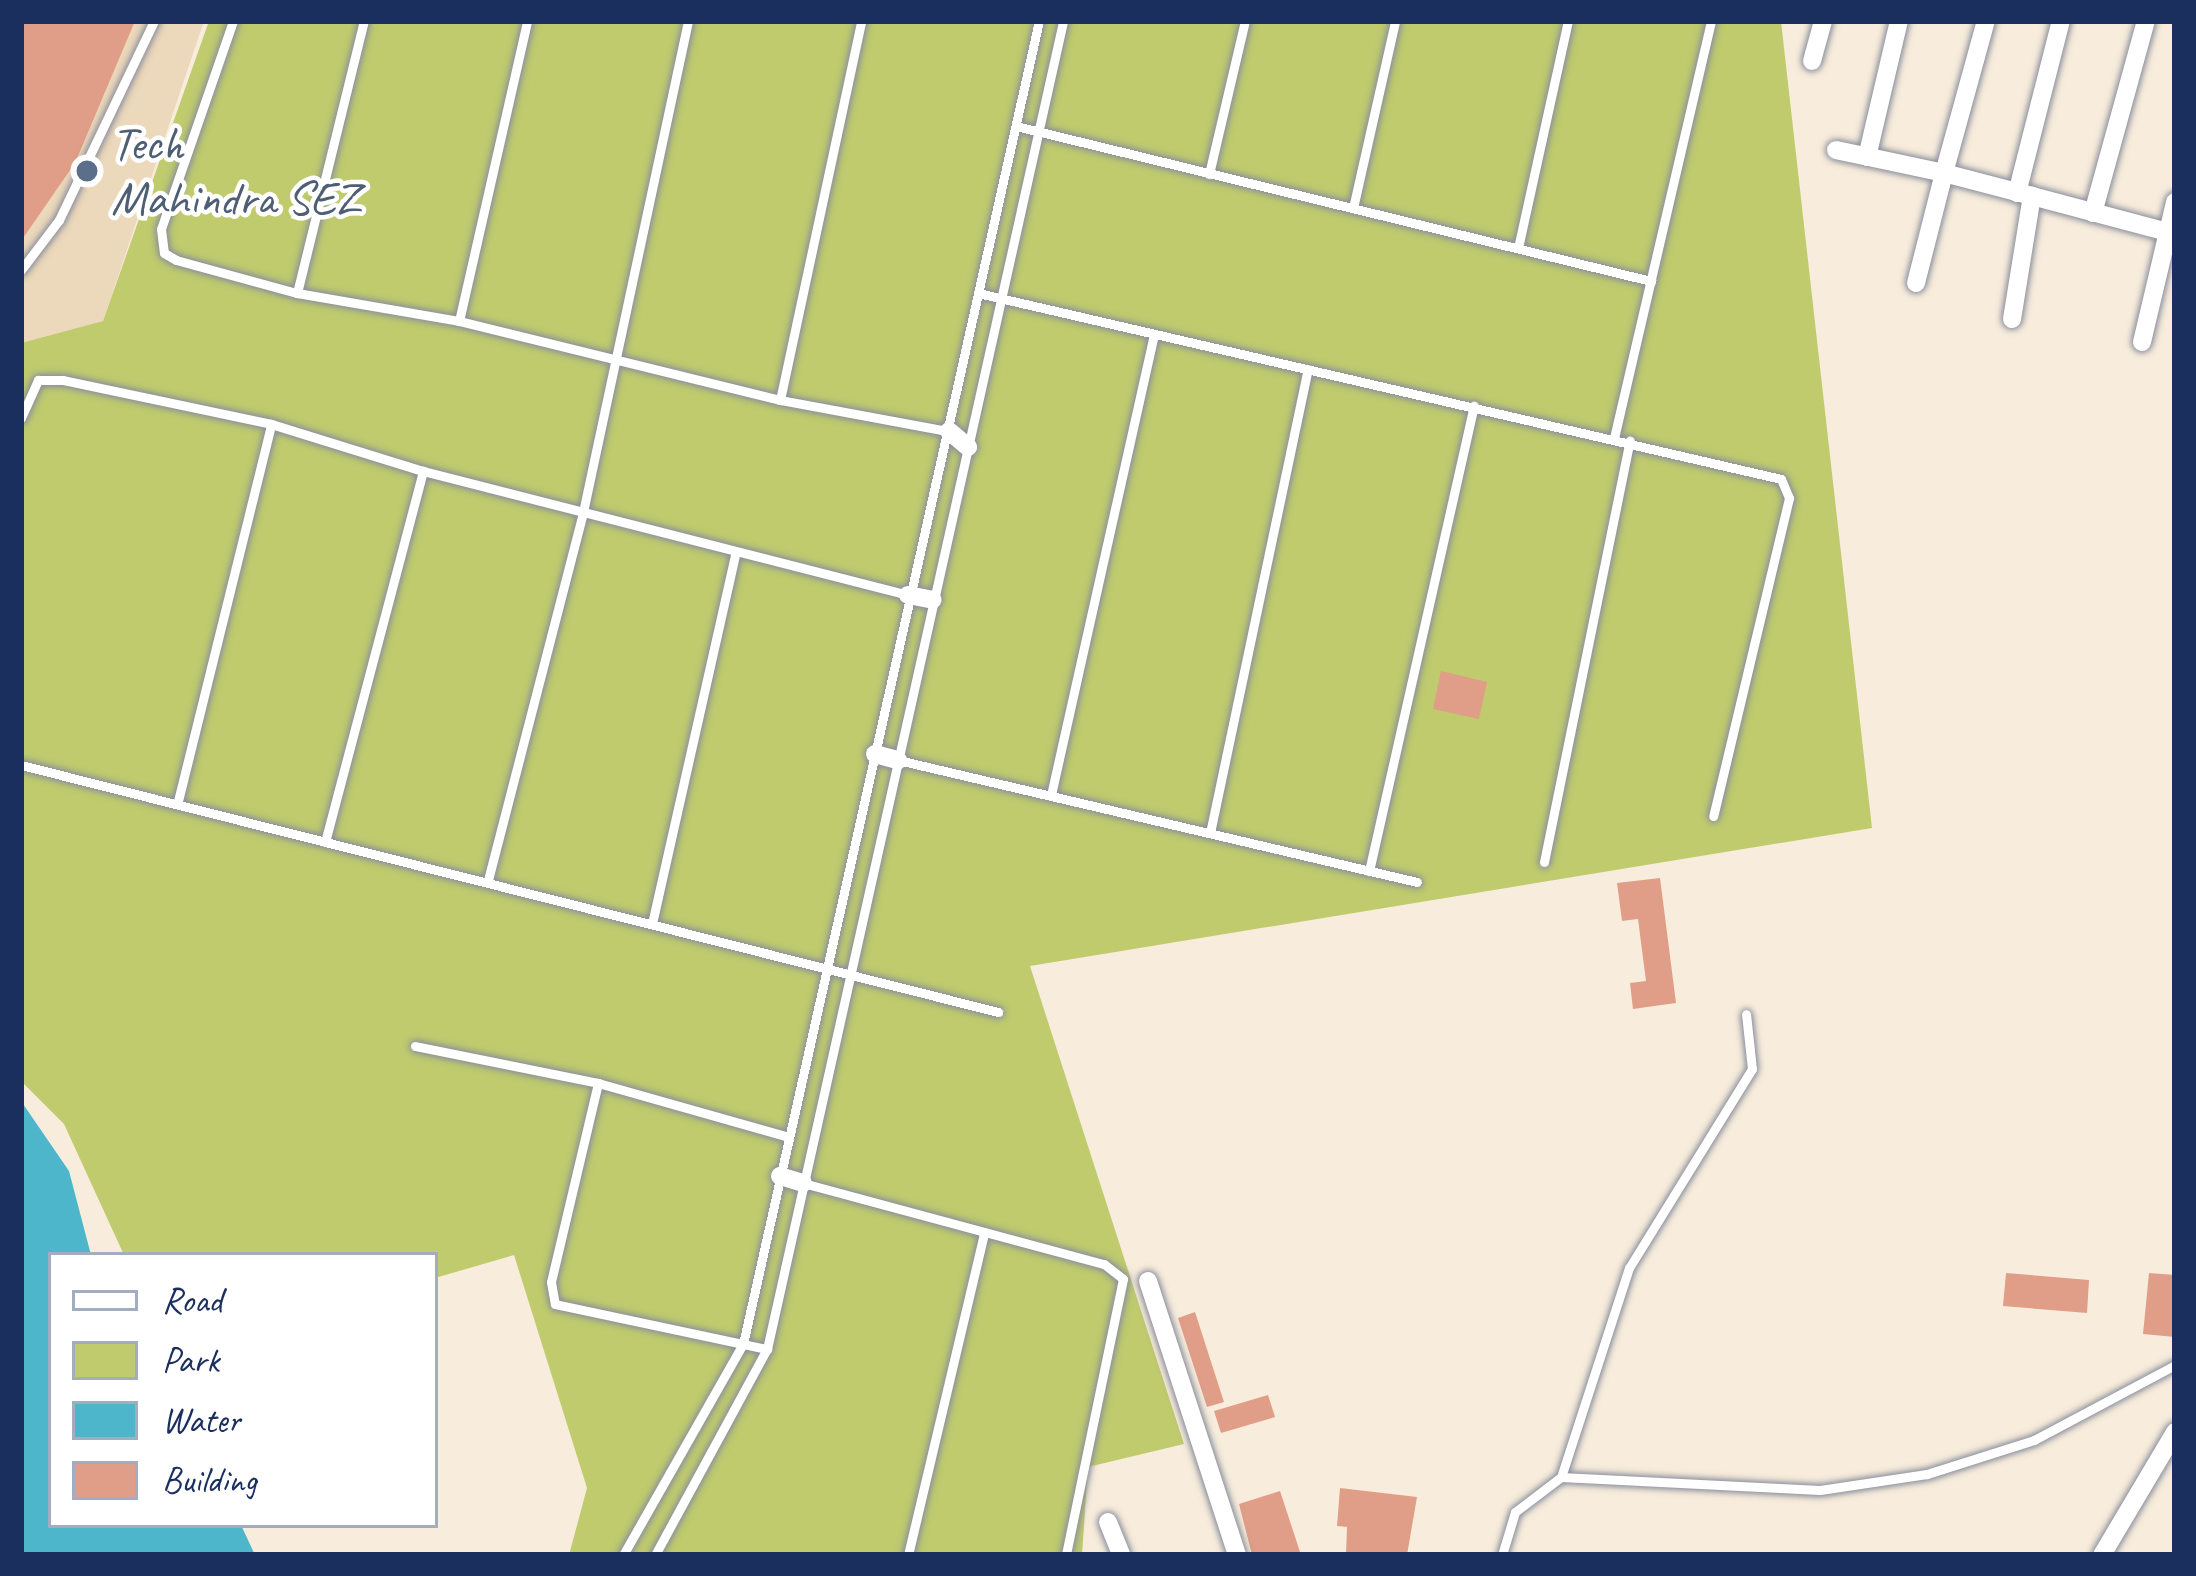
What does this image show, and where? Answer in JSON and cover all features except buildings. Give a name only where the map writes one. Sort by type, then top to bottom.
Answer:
[{"type":"street","points":[[1812,62],[1823,21]]},
{"type":"street","points":[[1867,157],[1899,21]]},
{"type":"street","points":[[1916,283],[1986,21]]},
{"type":"street","points":[[2012,319],[2024,195],[2061,21]]},
{"type":"street","points":[[2092,213],[2146,21]]},
{"type":"street","points":[[1836,150],[1944,173],[2171,233]]},
{"type":"street","points":[[2142,342],[2175,202]]},
{"type":"street","points":[[949,431],[968,446]]},
{"type":"street","points":[[908,595],[933,600]]},
{"type":"street","points":[[874,754],[898,760]]},
{"type":"street","points":[[780,1176],[802,1183]]},
{"type":"street","points":[[1148,1281],[1237,1555]]},
{"type":"street","points":[[2102,1555],[2175,1432]]},
{"type":"street","points":[[1108,1522],[1121,1555]]},
{"type":"lane","points":[[21,270],[59,220],[154,21]]},
{"type":"lane","points":[[233,21],[160,244],[176,260],[297,293],[459,320],[780,400],[949,431]]},
{"type":"lane","points":[[297,293],[364,21]]},
{"type":"lane","points":[[459,320],[527,21]]},
{"type":"lane","points":[[488,880],[583,512],[688,21]]},
{"type":"lane","points":[[780,400],[861,21]]},
{"type":"lane","points":[[623,1555],[743,1343],[1040,21]]},
{"type":"lane","points":[[655,1555],[767,1349],[1063,21]]},
{"type":"lane","points":[[1209,174],[1245,21]]},
{"type":"lane","points":[[1353,208],[1395,21]]},
{"type":"lane","points":[[1518,248],[1568,21]]},
{"type":"lane","points":[[1614,438],[1711,21]]},
{"type":"lane","points":[[1016,126],[1651,281]]},
{"type":"lane","points":[[978,293],[1765,470],[1781,479],[1789,497],[1713,816]]},
{"type":"lane","points":[[1051,795],[1154,334]]},
{"type":"lane","points":[[1210,833],[1308,369]]},
{"type":"lane","points":[[21,418],[38,380],[63,380],[271,424],[423,471],[908,595]]},
{"type":"lane","points":[[1369,871],[1474,406]]},
{"type":"lane","points":[[178,801],[271,424]]},
{"type":"lane","points":[[1544,862],[1630,441]]},
{"type":"lane","points":[[325,842],[423,471]]},
{"type":"lane","points":[[653,919],[735,554]]},
{"type":"lane","points":[[898,760],[1417,882]]},
{"type":"lane","points":[[21,765],[653,919],[826,971],[998,1012]]},
{"type":"lane","points":[[1502,1555],[1515,1512],[1561,1477],[1629,1268],[1752,1069],[1746,1014]]},
{"type":"lane","points":[[416,1046],[598,1083],[789,1137]]},
{"type":"lane","points":[[598,1083],[551,1282],[556,1304],[767,1349]]},
{"type":"lane","points":[[802,1183],[1104,1264],[1123,1279],[1066,1555]]},
{"type":"lane","points":[[908,1555],[984,1233]]},
{"type":"lane","points":[[1561,1477],[1820,1490],[1928,1474],[2035,1440],[2175,1365]]},
{"type":"shaded area","name":"Tech Mahindra SEZ","points":[[21,21],[204,21],[103,321],[21,343]]},
{"type":"green space","points":[[209,21],[1781,21],[1872,828],[1030,966],[1184,1444],[1088,1467],[1082,1555],[569,1555],[587,1488],[514,1255],[438,1277],[438,1252],[123,1252],[64,1124],[21,1081],[21,343],[103,321]]},
{"type":"water","points":[[21,1101],[69,1171],[90,1252],[48,1252],[48,1528],[242,1528],[255,1555],[21,1555]]},
{"type":"place","name":"Tech Mahindra SEZ","points":[[87,171]]}]
